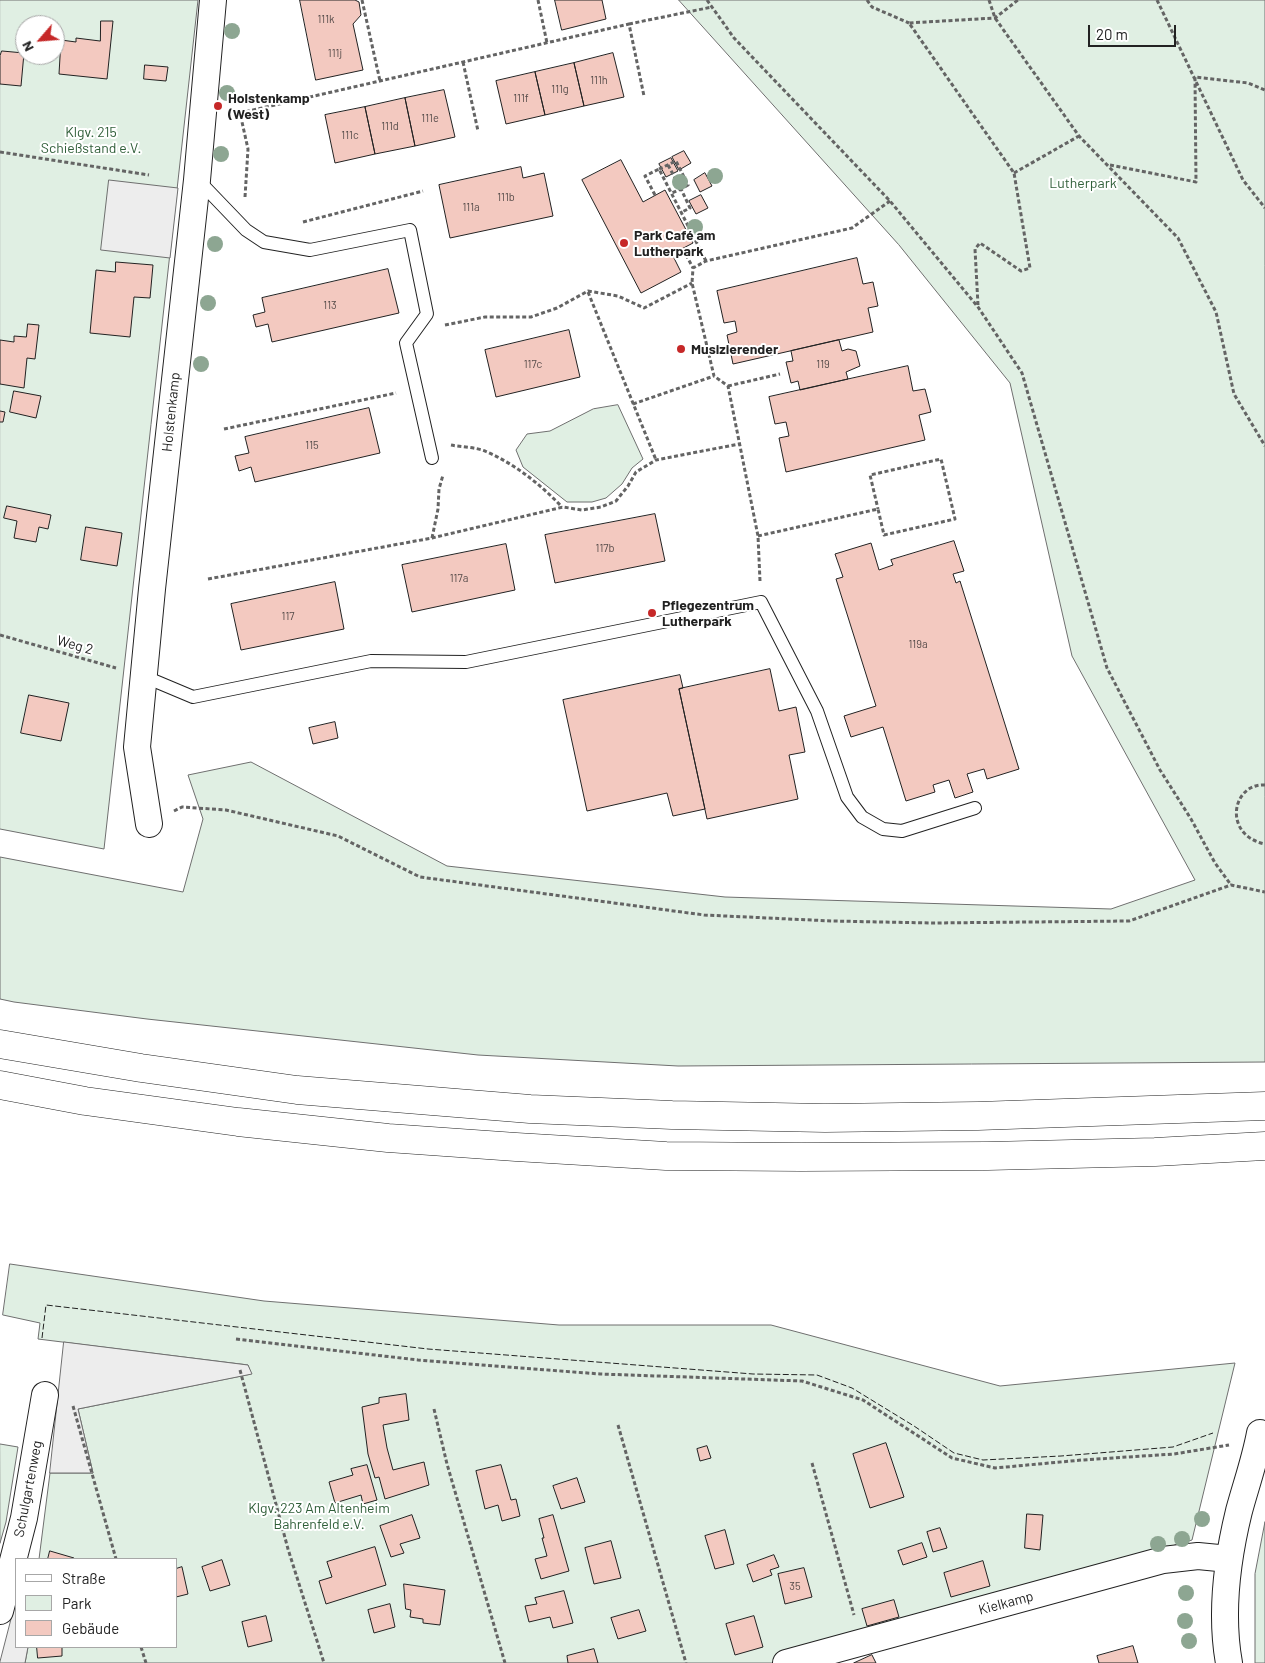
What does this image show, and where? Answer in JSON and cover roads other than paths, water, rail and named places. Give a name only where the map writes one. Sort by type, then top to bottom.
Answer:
[{"type":"highway","points":[[0,1044],[142,1068],[297,1090],[540,1109],[672,1115],[825,1118],[978,1116],[1265,1106]]},
{"type":"highway","points":[[0,1085],[85,1101],[388,1138],[666,1156],[998,1156],[1155,1152],[1265,1146]]},
{"type":"street","name":"Holstenkamp","points":[[149,824],[137,747],[143,676],[197,180],[213,0]]},
{"type":"street","name":"Schulgartenweg","points":[[0,1611],[24,1518],[46,1395]]},
{"type":"street","points":[[1230,1663],[1227,1648],[1225,1599],[1229,1559],[1259,1436]]},
{"type":"street","name":"Kielkamp","points":[[786,1663],[821,1659],[874,1639],[1163,1560],[1198,1556],[1229,1559]]},
{"type":"lane","points":[[197,180],[246,230],[264,242],[310,250],[410,230],[427,314],[406,343],[432,458]]},
{"type":"lane","points":[[143,676],[193,698],[371,661],[466,662],[761,602],[817,711],[847,797],[862,817],[883,829],[902,831],[975,808]]},
{"type":"place","name":"Holstenkamp (West)","points":[[218,106]]},
{"type":"place","name":"Park Café am Lutherpark","points":[[624,243]]},
{"type":"place","name":"Musizierender","points":[[681,349]]},
{"type":"place","name":"Pflegezentrum Lutherpark","points":[[652,613]]},
{"type":"park label","name":"Klgv. 215 Schießstand e.V.","points":[[91,140]]},
{"type":"park label","name":"Lutherpark","points":[[1083,183]]},
{"type":"park label","name":"Klgv. 223 Am Altenheim Bahrenfeld e.V.","points":[[319,1516]]}]
